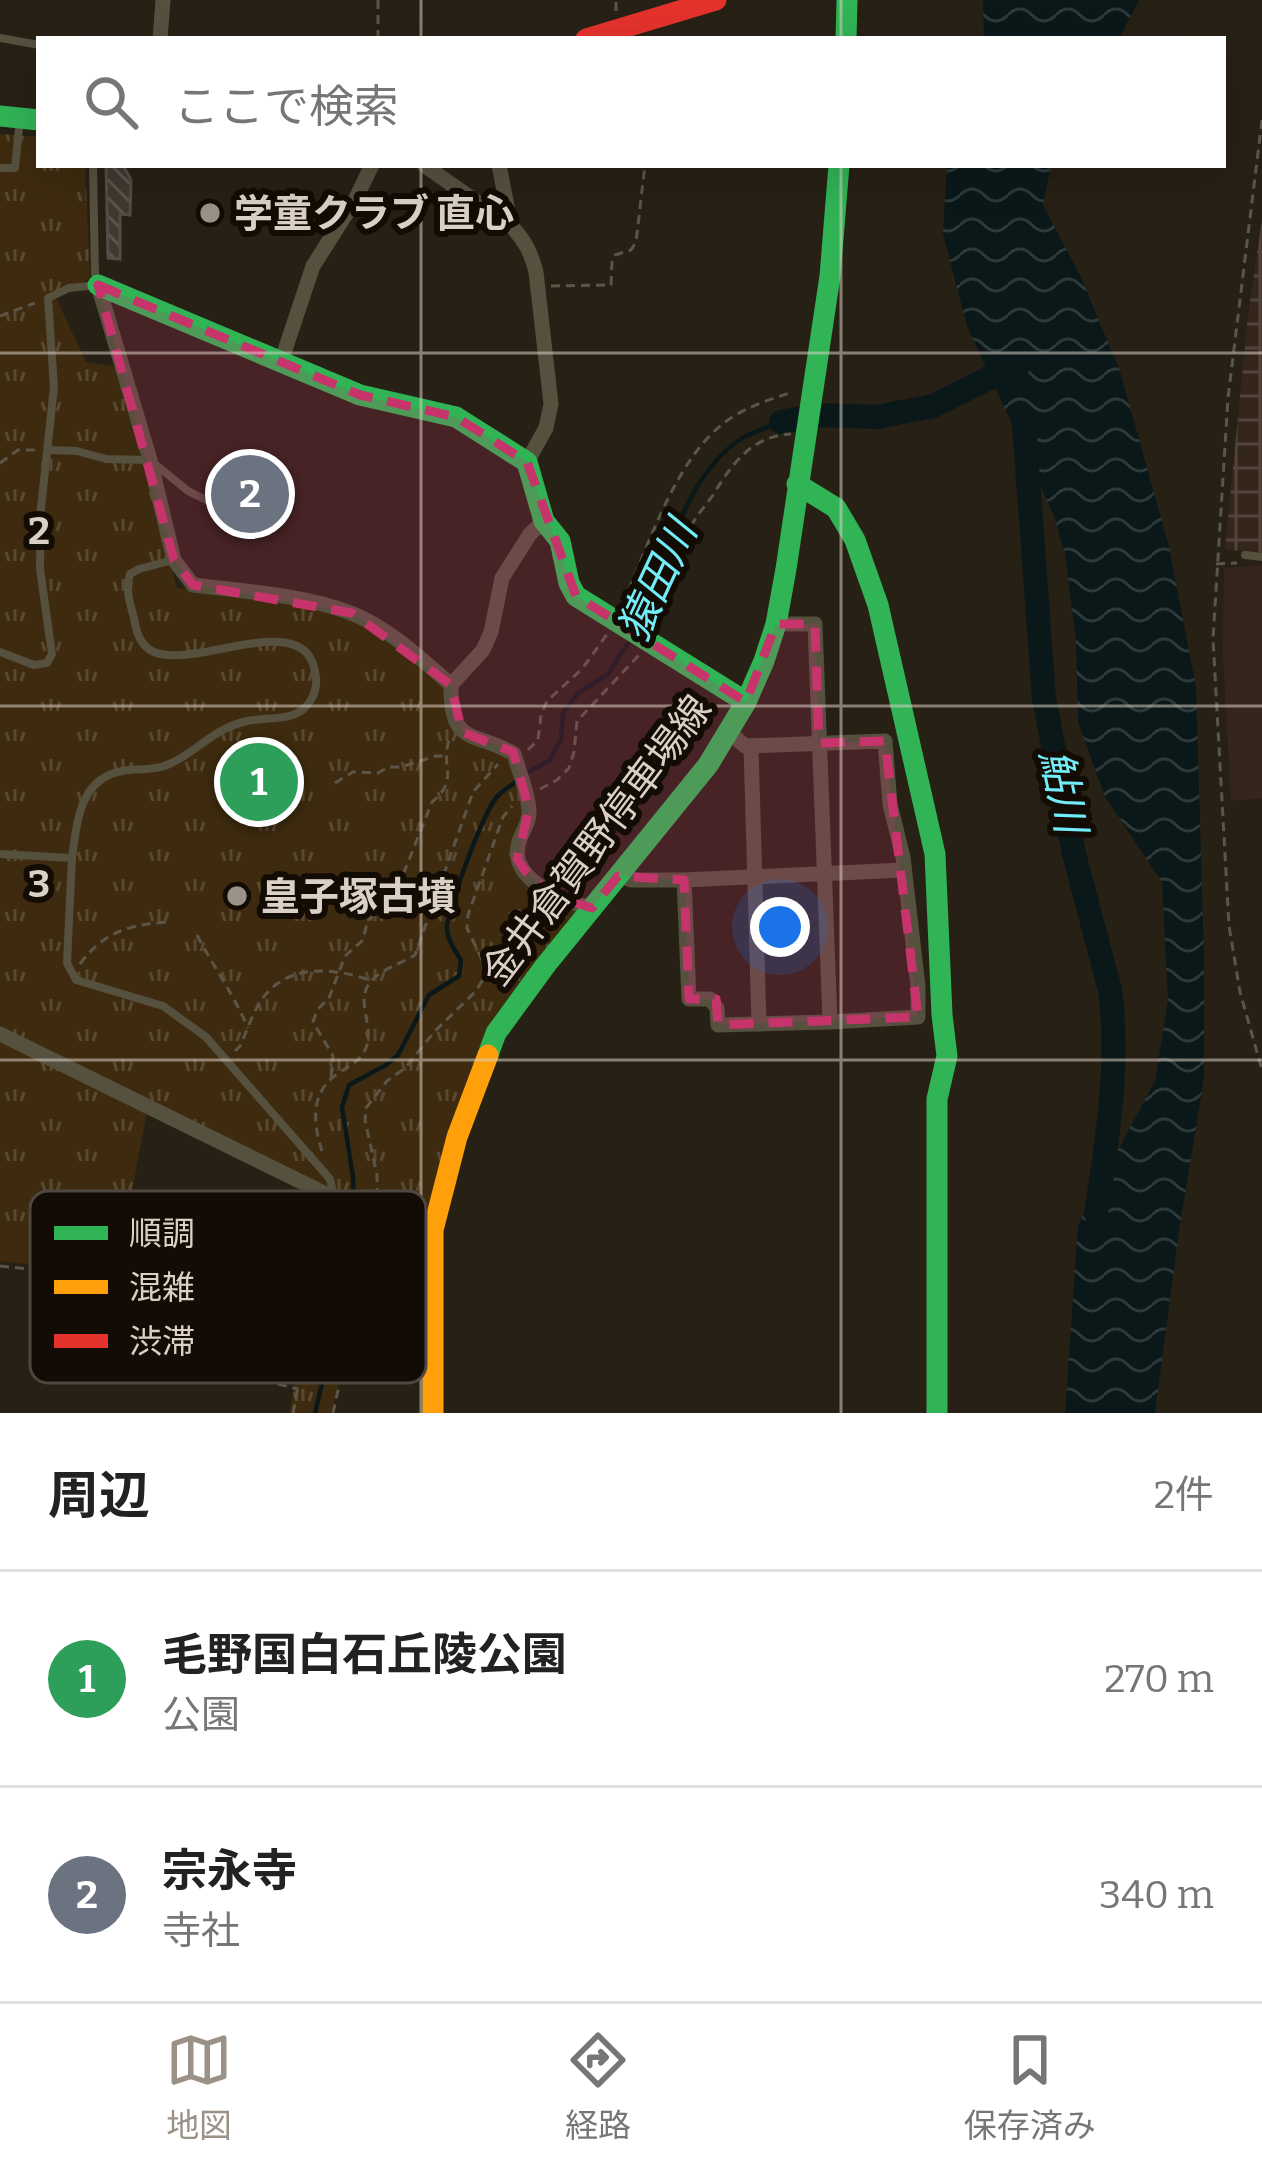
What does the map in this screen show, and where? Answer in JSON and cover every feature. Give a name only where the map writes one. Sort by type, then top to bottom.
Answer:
[{"type":"street","points":[[160,36],[163,0]]},
{"type":"street","points":[[596,36],[716,0]]},
{"type":"street","points":[[846,36],[847,0]]},
{"type":"street","points":[[281,362],[313,266],[371,168]]},
{"type":"street","points":[[428,168],[511,226],[531,254],[550,404],[546,428],[527,462]]},
{"type":"street","points":[[500,168],[511,226]]},
{"type":"street","name":"金井倉賀野停車場線","points":[[433,1413],[433,1230],[457,1137],[496,1033],[708,765],[764,661],[776,623],[830,276],[839,168]]},
{"type":"street","points":[[98,285],[360,395],[456,417],[527,462],[544,521],[560,541],[576,596],[746,702]]},
{"type":"street","points":[[98,285],[150,460],[173,560],[193,585],[352,613],[393,636],[451,685],[455,723],[462,732],[514,754],[529,809],[517,859],[526,872],[551,895],[592,908]]},
{"type":"street","points":[[797,484],[836,508],[855,540],[878,605],[934,854],[946,1056],[937,1099],[937,1413]]},
{"type":"street","points":[[451,685],[483,650],[502,578],[544,521]]},
{"type":"street","points":[[776,623],[815,624],[830,1022]]},
{"type":"street","points":[[684,880],[689,999],[710,999],[717,1008],[718,1025],[918,1017],[918,986],[885,741],[745,746],[729,732]]},
{"type":"street","points":[[751,746],[759,1024]]},
{"type":"street","points":[[618,876],[684,880],[904,871]]},
{"type":"street","points":[[0,1034],[321,1191]]},
{"type":"street","points":[[426,1228],[433,1230]]},
{"type":"lane","points":[[0,38],[36,44]]},
{"type":"lane","points":[[0,168],[15,169],[20,118]]},
{"type":"lane","points":[[0,652],[34,665],[46,663],[52,654],[40,569],[41,508],[54,386],[48,298],[69,288],[98,285],[93,168]]},
{"type":"lane","points":[[49,450],[150,460],[188,491],[212,503]]},
{"type":"lane","points":[[1245,555],[1262,557]]},
{"type":"lane","points":[[173,560],[139,569],[130,574],[126,585],[137,634],[150,650],[172,655],[281,640],[302,648],[313,661],[317,679],[313,697],[302,712],[234,725],[210,735],[168,764],[109,775],[93,786],[77,820],[67,963],[76,980],[163,1006],[206,1037],[330,1179],[334,1191]]},
{"type":"lane","points":[[0,854],[72,859]]},
{"type":"path","points":[[378,0],[378,36]]},
{"type":"path","points":[[1262,120],[1228,398],[1213,639],[1229,926],[1240,992],[1262,1070]]},
{"type":"path","points":[[538,286],[610,285],[615,255],[631,250],[636,242],[645,168]]},
{"type":"path","points":[[0,316],[48,298]]},
{"type":"path","points":[[330,1078],[364,1055],[368,1042],[364,994],[370,981],[416,955],[473,792],[500,762],[527,751],[538,740],[547,701],[582,669],[615,622],[678,479],[697,450],[725,422],[772,398],[811,393]]},
{"type":"path","points":[[376,1191],[366,1108],[484,978],[483,962],[466,928],[503,818],[525,794],[543,788],[569,768],[577,721],[650,642],[669,571],[729,467],[755,443],[806,432]]},
{"type":"path","points":[[0,464],[18,450],[49,450]]},
{"type":"path","points":[[330,1179],[317,1138],[314,1107],[330,1078],[333,1056],[313,1022],[346,956],[363,940],[382,900],[397,890],[432,802],[444,792],[449,778],[446,750],[455,723]]},
{"type":"path","points":[[335,783],[353,772],[378,773],[447,756]]},
{"type":"path","points":[[73,976],[91,948],[110,934],[139,924],[169,922]]},
{"type":"path","points":[[196,935],[248,1029]]},
{"type":"path","points":[[226,1060],[240,1046],[265,994],[278,983],[316,970],[370,981]]},
{"type":"path","points":[[0,1266],[30,1269]]},
{"type":"path","points":[[275,1383],[298,1389]]},
{"type":"path","points":[[293,1413],[299,1383]]},
{"type":"path","points":[[333,1413],[339,1383]]},
{"type":"highlighted area","points":[[98,285],[360,395],[456,417],[527,462],[576,596],[746,702],[776,624],[815,624],[819,743],[885,741],[918,1017],[718,1025],[716,999],[689,999],[684,880],[618,876],[592,908],[551,895],[526,872],[517,859],[529,809],[513,752],[462,732],[451,685],[352,613],[193,585],[174,560]]},
{"type":"shaded area","points":[[1262,219],[1262,554],[1225,549]]},
{"type":"shaded area","points":[[1262,565],[1262,798],[1231,801],[1223,657],[1224,568]]},
{"type":"green space","points":[[0,134],[36,137],[36,168],[85,168],[90,279],[54,294],[86,362],[116,367],[177,588],[239,593],[352,616],[391,639],[446,686],[451,723],[512,756],[526,809],[513,837],[511,860],[534,890],[586,909],[487,1028],[426,1212],[426,1191],[324,1191],[149,1101],[132,1191],[30,1191],[30,1264],[0,1261]]},
{"type":"green space","points":[[295,1383],[338,1383],[332,1413],[290,1413]]},
{"type":"water","points":[[983,0],[1139,0],[1121,36],[984,36]]},
{"type":"water","points":[[947,168],[1050,168],[1043,205],[1080,275],[1120,371],[1169,547],[1196,687],[1204,1078],[1155,1413],[1065,1413],[1078,1225],[1155,1081],[1168,1000],[1162,882],[1105,797],[1078,722],[1076,642],[1065,554],[1054,516],[967,326],[943,234]]},
{"type":"building","points":[[106,168],[125,168],[131,180],[130,215],[120,214],[120,259],[108,258]]},
{"type":"building","points":[[232,470],[277,482],[268,517],[223,506]]},
{"type":"waterway","name":"猿田川","points":[[781,422],[817,415],[877,417],[933,406],[1017,368]]},
{"type":"waterway","name":"猿田川","points":[[638,627],[677,526],[703,478],[738,441],[781,422]]},
{"type":"waterway","name":"鮎川","points":[[1024,424],[1044,698],[1113,1018],[1111,1102],[1096,1214]]},
{"type":"waterway","name":"猿田川","points":[[527,773],[550,760],[561,739],[563,713],[578,693],[608,674],[632,637]]},
{"type":"waterway","name":"猿田川","points":[[353,1191],[342,1107],[349,1085],[398,1055],[429,995],[459,976],[461,960],[447,930],[449,914],[490,808],[518,780]]},
{"type":"waterway","name":"猿田川","points":[[315,1413],[322,1383]]},
{"type":"traffic: fast","points":[[846,36],[847,0]]},
{"type":"traffic: fast","points":[[0,116],[36,120]]},
{"type":"traffic: fast","points":[[488,1055],[496,1033],[545,966],[708,765],[764,661],[786,569],[830,276],[839,168]]},
{"type":"traffic: fast","points":[[98,285],[360,395],[456,417],[527,462],[544,521],[560,541],[576,596],[746,702]]},
{"type":"traffic: fast","points":[[797,484],[836,508],[855,540],[878,605],[935,854],[947,1056],[937,1099],[937,1413]]},
{"type":"traffic: slow","points":[[433,1413],[433,1230],[457,1137],[488,1055]]},
{"type":"traffic: jam","points":[[596,36],[716,0]]},
{"type":"place","name":"学童クラブ 直心","points":[[210,213]]},
{"type":"place","name":"宗永寺","points":[[250,494]]},
{"type":"place","name":"毛野国白石丘陵公園","points":[[259,782]]},
{"type":"place","name":"皇子塚古墳","points":[[237,896]]}]
